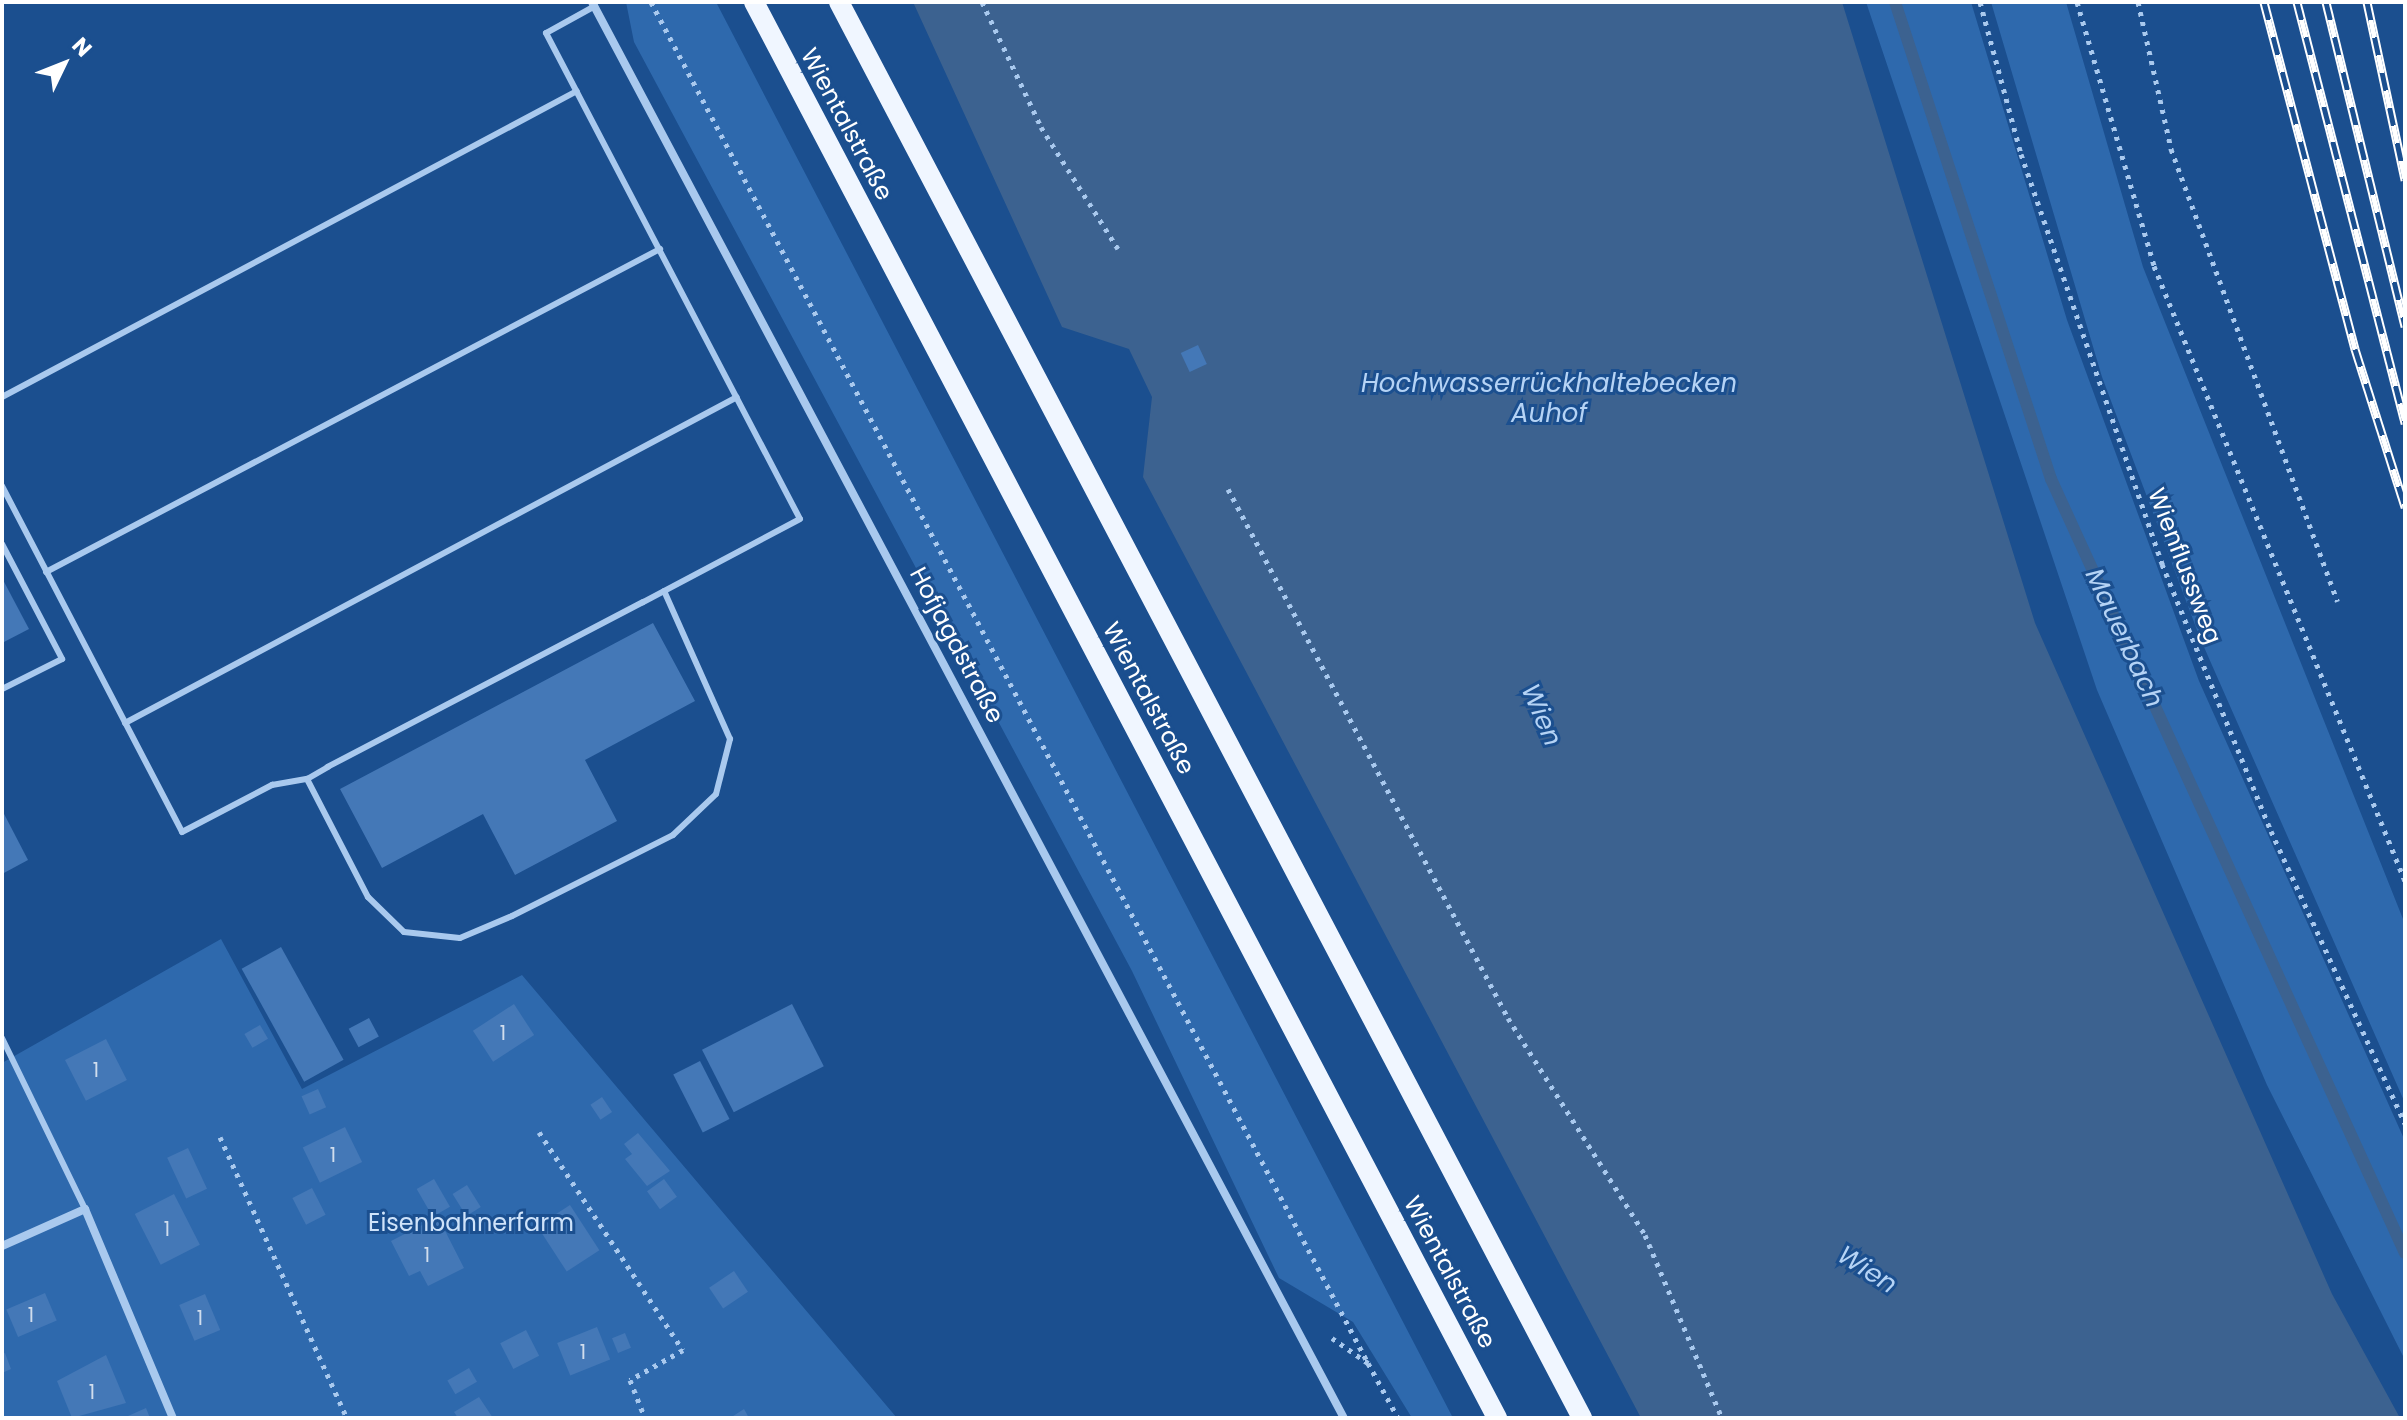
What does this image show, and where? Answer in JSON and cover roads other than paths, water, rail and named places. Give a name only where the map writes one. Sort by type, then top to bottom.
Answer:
[{"type":"main road","name":"Wientalstraße","points":[[754,2],[1497,1418]]},
{"type":"main road","name":"Wientalstraße","points":[[839,2],[1582,1418]]},
{"type":"street","name":"Hofjagdstraße","points":[[594,4],[1344,1418]]},
{"type":"street","points":[[2,1246],[85,1209],[173,1418]]},
{"type":"lane","points":[[2,486],[182,832],[272,785],[307,779],[800,519],[546,33],[594,4]]},
{"type":"lane","points":[[2,397],[577,91]]},
{"type":"lane","points":[[46,572],[660,249]]},
{"type":"lane","points":[[125,723],[737,397]]},
{"type":"lane","points":[[2,544],[62,659],[2,689]]},
{"type":"lane","points":[[307,779],[368,897],[404,932],[460,938],[673,835],[716,794],[730,739],[664,591]]},
{"type":"lane","points":[[2,1038],[85,1209]]},
{"type":"water","name":"Hochwasserrückhaltebecken Auhof","points":[[913,2],[1842,2],[2035,623],[2332,1294],[2400,1418],[1641,1418],[1143,477],[1152,397],[1129,349],[1062,327]]},
{"type":"waterway","name":"Mauerbach","points":[[1895,2],[2051,479],[2405,1253]]},
{"type":"railway","points":[[2264,2],[2355,349],[2405,507]]},
{"type":"railway","points":[[2297,2],[2405,423]]},
{"type":"railway","points":[[2326,2],[2405,327]]},
{"type":"railway","points":[[2367,2],[2405,180]]},
{"type":"water label","name":"Wien","points":[[1541,715]]},
{"type":"water label","name":"Wien","points":[[1867,1270]]},
{"type":"park label","name":"Eisenbahnerfarm","points":[[471,1223]]}]
